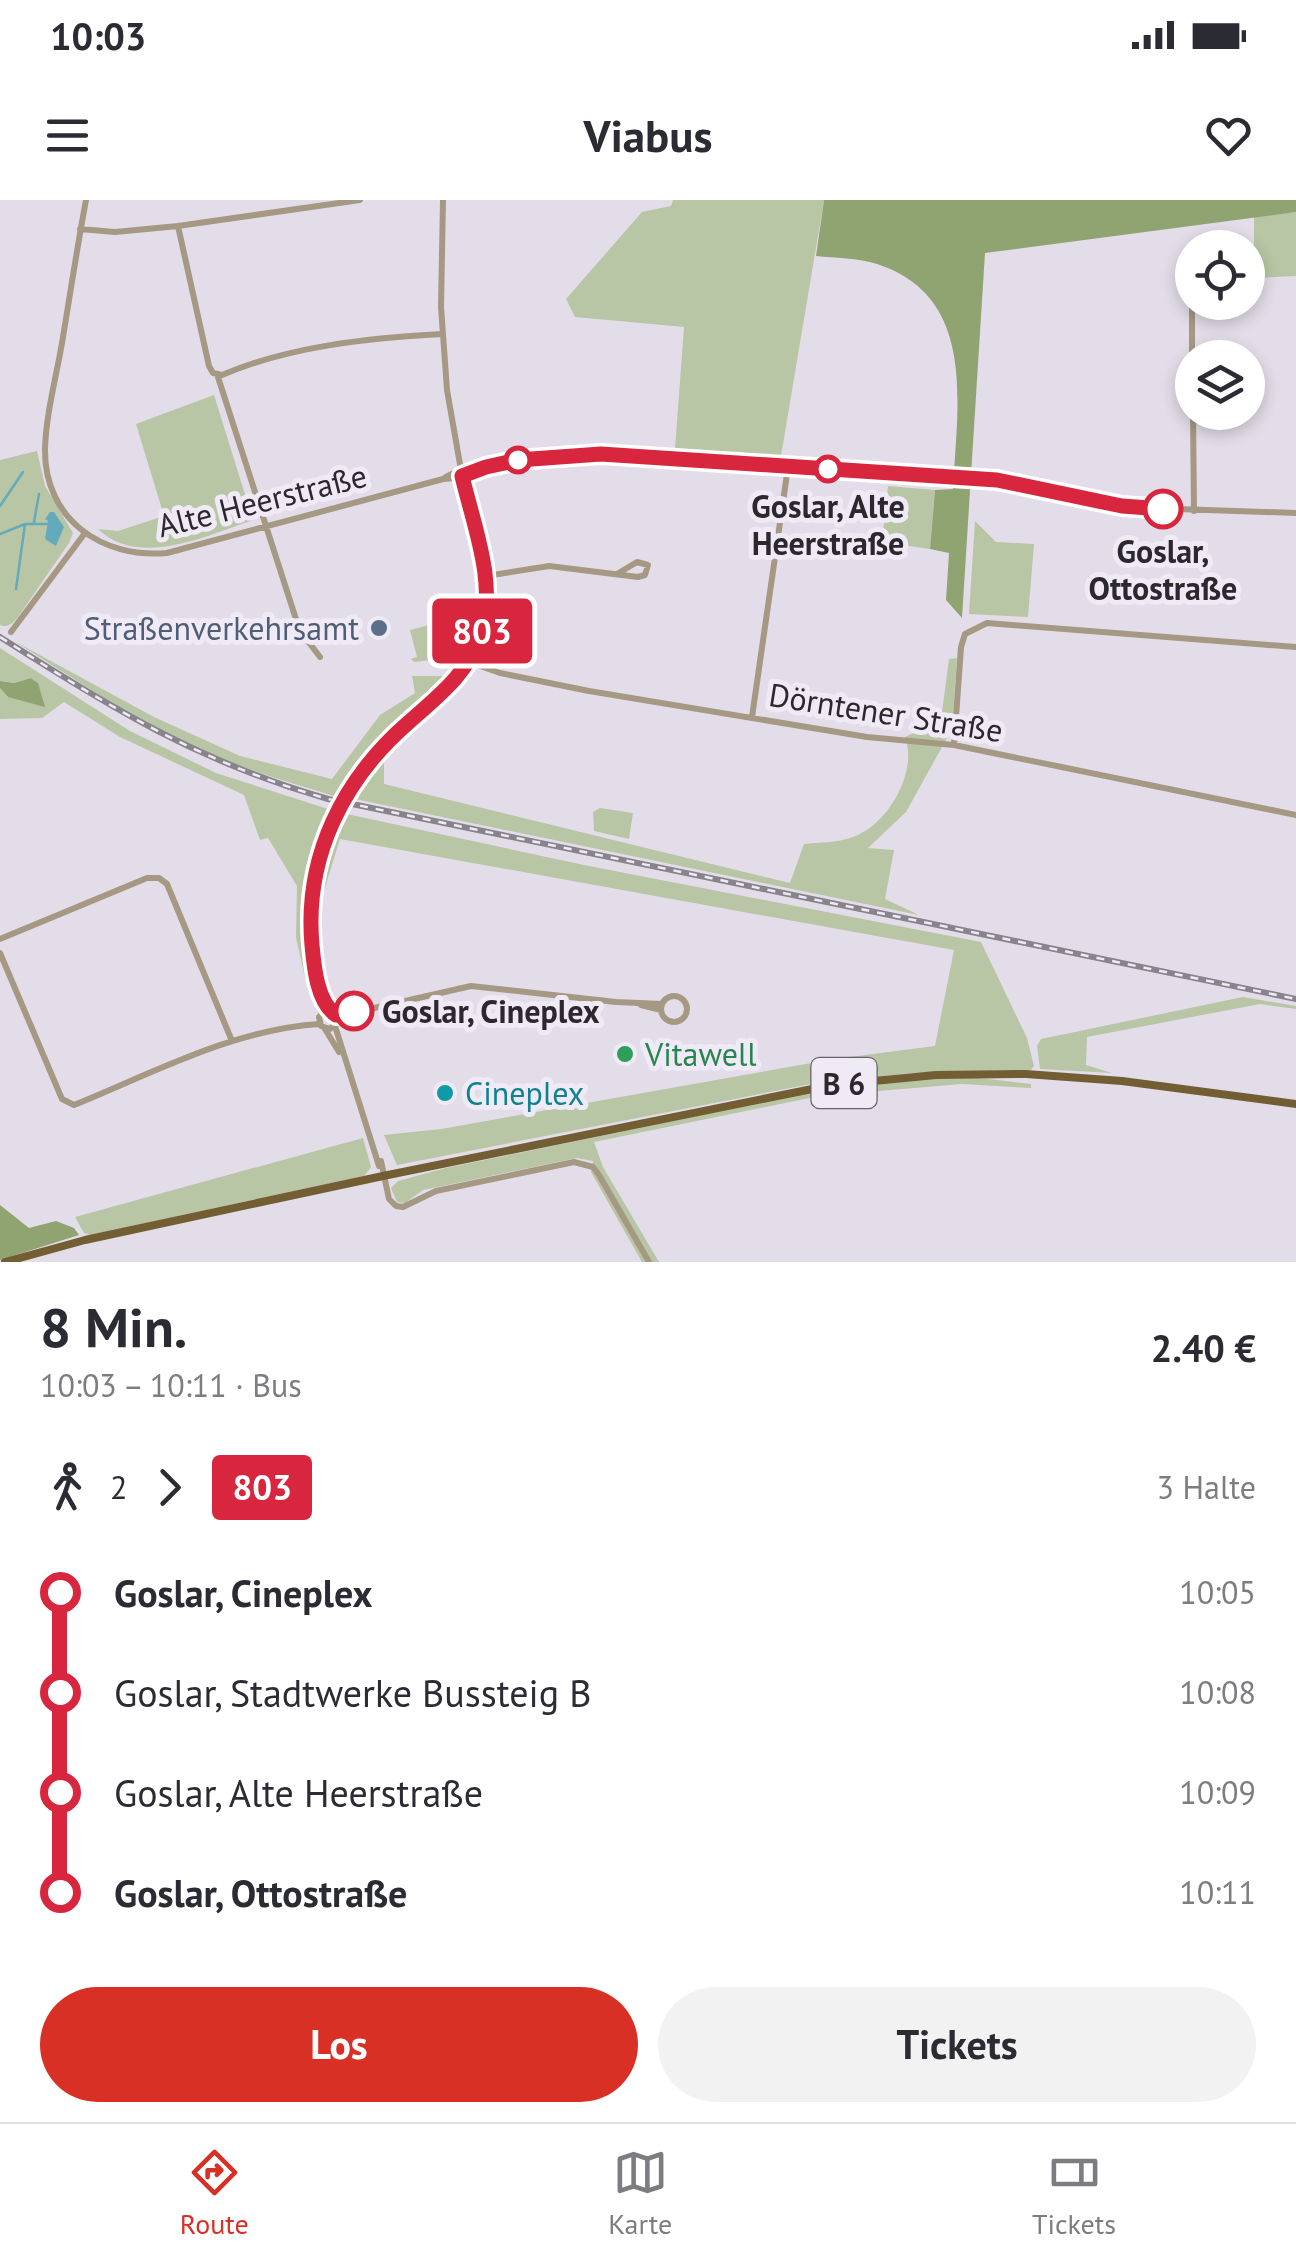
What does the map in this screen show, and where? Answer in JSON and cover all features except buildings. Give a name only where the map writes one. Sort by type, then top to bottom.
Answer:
[{"type":"main road","name":"B 6","points":[[6,1262],[186,1218],[782,1093],[912,1077],[1083,1077],[1296,1104]]},
{"type":"street","name":"Alte Heerstraße","points":[[86,200],[45,448],[54,493],[69,517],[86,534],[114,550],[152,555],[181,551],[486,467],[546,457],[601,454],[997,480],[1122,506],[1296,513]]},
{"type":"street","points":[[80,229],[115,232],[178,226],[360,200]]},
{"type":"street","points":[[384,1176],[320,988],[312,941],[312,893],[331,823],[350,788],[391,738],[453,683],[469,662],[484,620],[486,576],[446,390],[442,334],[443,200]]},
{"type":"street","points":[[178,226],[208,366],[215,374],[302,632],[320,657]]},
{"type":"street","points":[[215,374],[360,341],[442,334]]},
{"type":"street","points":[[1193,430],[1194,511]]},
{"type":"street","points":[[752,717],[788,467]]},
{"type":"street","points":[[12,632],[86,534]]},
{"type":"street","points":[[486,576],[549,566],[616,574]]},
{"type":"street","points":[[954,746],[961,647],[965,634],[987,623],[1296,646]]},
{"type":"street","name":"Dörntener Straße","points":[[469,662],[540,682],[667,706],[954,746],[1296,815]]},
{"type":"street","points":[[0,939],[147,878],[162,879],[232,1041]]},
{"type":"street","points":[[0,954],[62,1100],[74,1105],[232,1041],[471,986],[662,1007]]},
{"type":"street","points":[[376,1152],[390,1201],[403,1207],[436,1191],[574,1162],[586,1164],[599,1174],[649,1262]]},
{"type":"street","points":[[381,1161],[394,1170],[407,1171]]},
{"type":"green space","points":[[673,200],[824,200],[781,456],[675,449],[684,327],[575,317],[566,299],[642,212],[671,206]]},
{"type":"green space","points":[[824,200],[1296,200],[1296,212],[985,253],[962,618],[946,600],[949,553],[930,549],[935,490],[953,489],[957,390],[946,328],[932,301],[909,280],[870,262],[816,256]]},
{"type":"green space","points":[[1296,212],[1296,276],[1265,277],[1265,230],[1254,230],[1254,217]]},
{"type":"green space","points":[[214,395],[253,520],[195,540],[153,548],[115,541],[98,529],[118,531],[164,516],[136,424]]},
{"type":"green space","points":[[37,451],[45,486],[73,533],[18,617],[3,626],[0,460]]},
{"type":"green space","points":[[888,486],[935,490],[930,549],[882,542]]},
{"type":"green space","points":[[975,521],[996,542],[1034,544],[1028,617],[969,614]]},
{"type":"green space","points":[[481,611],[473,641],[464,654],[446,657],[446,651],[462,642],[457,620],[452,618]]},
{"type":"green space","points":[[433,624],[439,659],[414,662],[411,659],[417,657],[410,630]]},
{"type":"green space","points":[[14,641],[154,717],[240,756],[332,779],[380,715],[415,693],[412,676],[451,676],[391,732],[337,797],[246,768],[169,735]]},
{"type":"green space","points":[[0,648],[130,731],[216,773],[331,810],[316,853],[308,894],[311,981],[305,978],[296,937],[297,886],[268,838],[260,840],[244,795],[120,737],[64,702],[42,718],[0,719],[0,688],[8,697],[38,683],[31,678],[14,683],[0,681]]},
{"type":"green space","points":[[957,658],[952,729],[906,812],[868,848],[894,850],[885,899],[919,915],[350,798],[384,751],[384,784],[790,883],[804,844],[851,838],[885,814],[905,776],[905,737],[941,720],[949,659]]},
{"type":"green space","points":[[31,678],[38,683],[45,707],[8,697],[0,688],[0,681],[14,683]]},
{"type":"green space","points":[[600,808],[633,813],[629,839],[594,831],[593,812]]},
{"type":"green space","points":[[342,813],[584,865],[981,942],[1027,1038],[1034,1066],[1031,1070],[911,1073],[811,1084],[397,1165],[384,1135],[441,1129],[834,1059],[935,1046],[954,950],[340,839],[323,894],[319,954],[320,882],[328,847]]},
{"type":"green space","points":[[1243,997],[1296,1009],[1260,1004],[1087,1037],[1086,1065],[1112,1073],[1040,1069],[1037,1046],[1041,1039]]},
{"type":"green space","points":[[980,1078],[1031,1084],[1031,1088],[962,1084],[819,1096],[594,1142],[603,1167],[659,1262],[642,1262],[591,1172],[593,1161],[577,1158],[423,1190],[405,1203],[397,1202],[391,1188],[398,1181],[446,1168],[833,1088]]},
{"type":"green space","points":[[363,1138],[371,1167],[364,1176],[91,1235],[84,1233],[75,1217]]},
{"type":"green space","points":[[0,1205],[29,1228],[56,1221],[74,1228],[79,1235],[0,1260]]},
{"type":"water","points":[[50,512],[64,527],[56,546],[45,539],[45,519]]},
{"type":"waterway","points":[[0,506],[23,472]]},
{"type":"waterway","points":[[34,522],[39,494]]},
{"type":"waterway","points":[[0,534],[25,524],[50,524]]},
{"type":"waterway","points":[[16,589],[25,524]]},
{"type":"railway","points":[[0,637],[157,731],[238,768],[328,799],[1296,999]]},
{"type":"bus line","name":"803","points":[[354,1011],[336,1015],[329,1010],[320,988],[311,928],[316,869],[331,823],[350,788],[391,738],[453,683],[469,662],[481,633],[486,576],[462,476],[518,460],[601,454],[997,480],[1122,506],[1163,509]]},
{"type":"place","name":"Goslar, Alte Heerstraße","points":[[828,469]]},
{"type":"place","name":"Goslar, Ottostraße","points":[[1163,509]]},
{"type":"place","name":"Straßenverkehrsamt","points":[[379,628]]},
{"type":"place","name":"Goslar, Cineplex","points":[[354,1011]]},
{"type":"place","name":"Vitawell","points":[[625,1054]]},
{"type":"place","name":"Cineplex","points":[[445,1093]]}]
